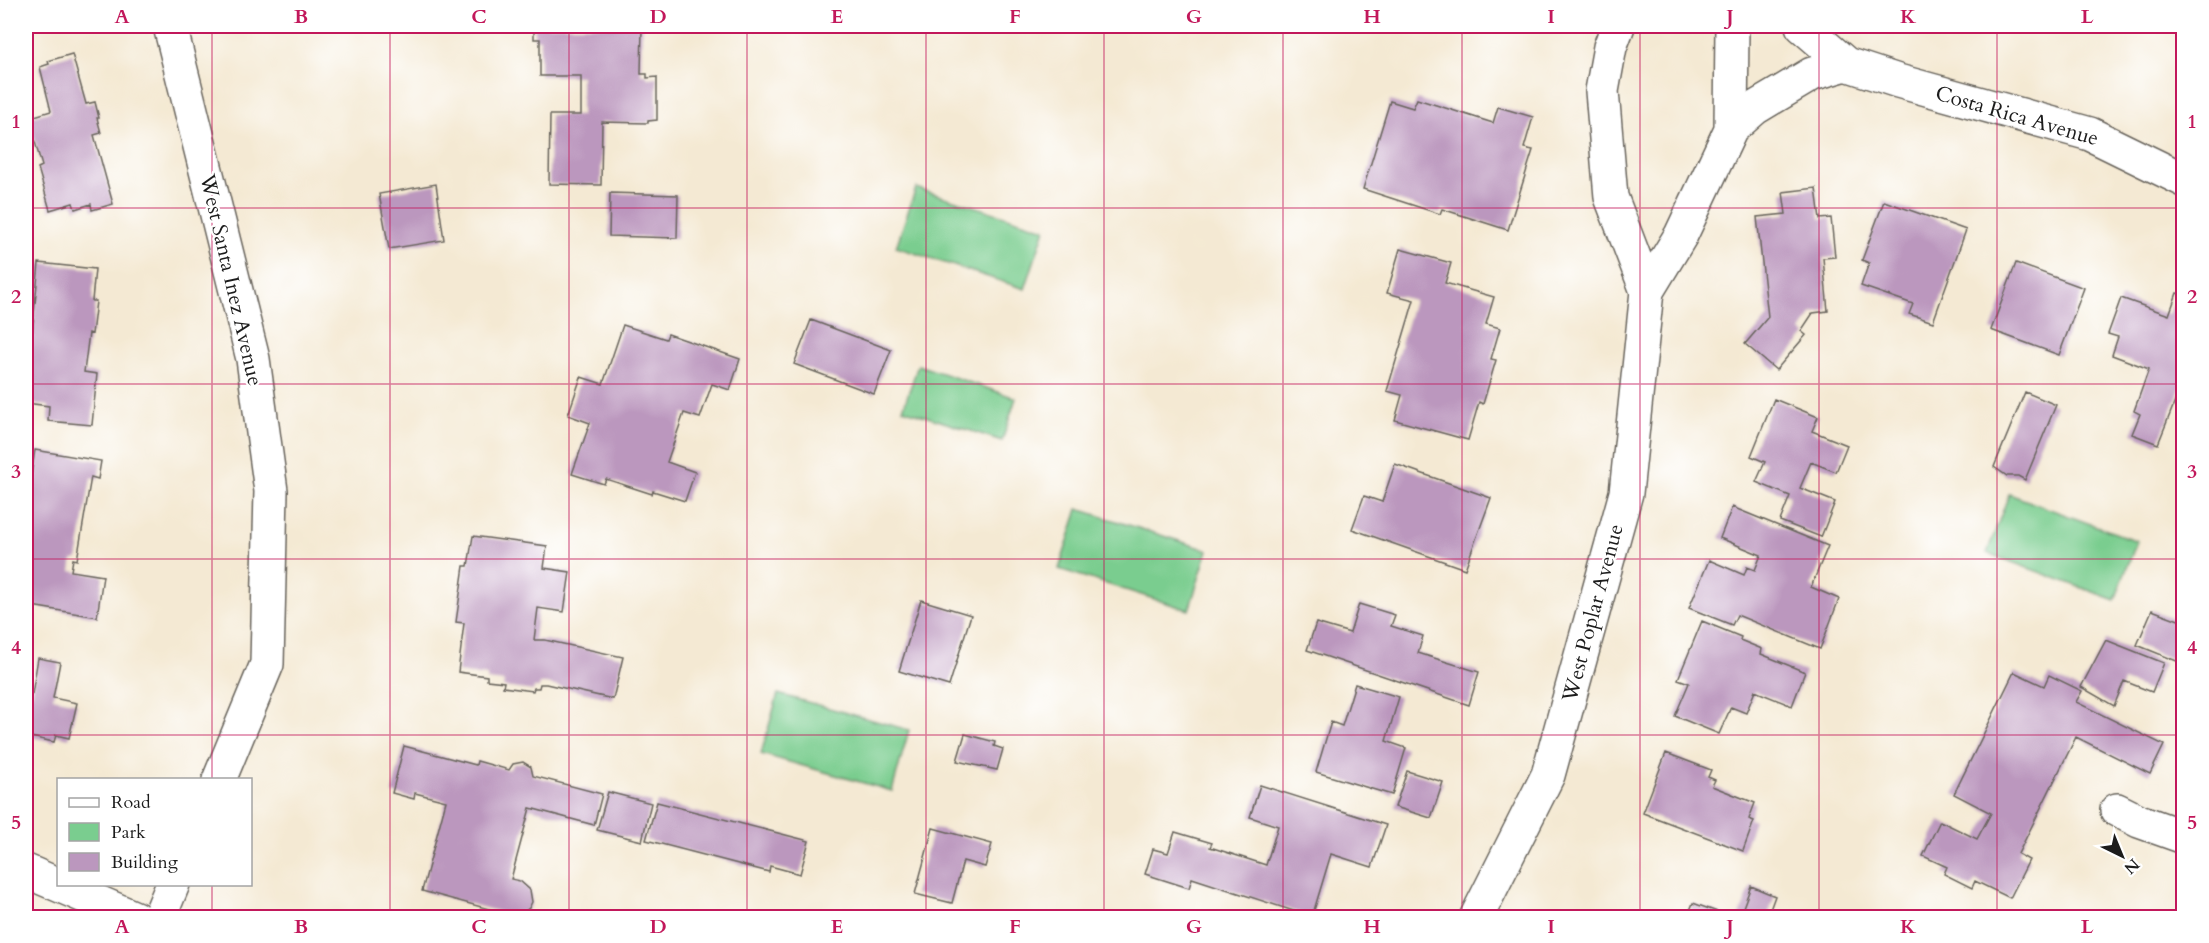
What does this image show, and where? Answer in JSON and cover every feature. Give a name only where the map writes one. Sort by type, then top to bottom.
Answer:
[{"type":"street","name":"West Santa Inez Avenue","points":[[170,26],[253,359],[271,491],[267,664],[220,778]]},
{"type":"street","name":"West Poplar Avenue","points":[[1618,26],[1610,47],[1602,91],[1611,197],[1647,291]]},
{"type":"street","name":"West Poplar Avenue","points":[[1476,918],[1548,776],[1626,493],[1647,291],[1682,235],[1731,129],[1732,26]]},
{"type":"street","name":"Costa Rica Avenue","points":[[1802,26],[1846,64],[1898,81],[2090,134],[2184,180]]},
{"type":"street","points":[[1731,129],[1755,108],[1812,74],[1846,64]]},
{"type":"street","points":[[2117,810],[2139,821],[2184,837]]},
{"type":"street","points":[[26,871],[57,884]]},
{"type":"street","points":[[61,886],[135,918]]},
{"type":"street","points":[[159,918],[173,886]]},
{"type":"green space","points":[[916,188],[1045,229],[1025,289],[896,247]]},
{"type":"green space","points":[[918,365],[1016,398],[1002,441],[903,409]]},
{"type":"green space","points":[[2009,494],[2137,541],[2115,600],[1987,553]]},
{"type":"green space","points":[[1078,509],[1208,550],[1189,610],[1059,569]]},
{"type":"green space","points":[[778,694],[909,730],[892,791],[761,754]]},
{"type":"building","points":[[534,26],[642,26],[641,74],[647,74],[647,78],[657,77],[657,120],[648,121],[648,123],[602,122],[601,185],[549,184],[550,115],[581,115],[581,76],[540,76],[540,39],[534,39]]},
{"type":"building","points":[[72,54],[86,104],[95,102],[101,133],[94,135],[113,204],[92,210],[91,204],[75,209],[73,203],[50,210],[38,168],[42,166],[28,118],[51,111],[40,67],[49,64],[48,61]]},
{"type":"building","points":[[1417,99],[1493,123],[1498,107],[1533,117],[1524,148],[1533,150],[1508,230],[1442,209],[1440,214],[1363,189],[1390,101],[1413,108]]},
{"type":"building","points":[[436,184],[444,240],[389,249],[379,194]]},
{"type":"building","points":[[1816,188],[1820,219],[1831,218],[1835,257],[1823,258],[1828,311],[1813,313],[1801,331],[1806,335],[1776,370],[1745,344],[1768,317],[1757,217],[1786,214],[1783,192]]},
{"type":"building","points":[[610,193],[678,195],[677,238],[609,236]]},
{"type":"building","points":[[1884,201],[1966,230],[1933,322],[1909,314],[1913,304],[1861,286],[1869,263],[1862,260]]},
{"type":"building","points":[[1400,249],[1451,263],[1445,283],[1494,297],[1486,324],[1500,328],[1491,359],[1496,360],[1483,404],[1479,402],[1468,440],[1395,420],[1402,395],[1387,391],[1414,300],[1387,293]]},
{"type":"building","points":[[39,263],[95,269],[92,301],[96,301],[84,372],[97,374],[92,425],[48,421],[49,406],[26,403],[26,365],[29,366]]},
{"type":"building","points":[[2016,263],[2084,288],[2059,355],[1991,330]]},
{"type":"building","points":[[2177,293],[2184,295],[2184,379],[2158,444],[2132,434],[2140,414],[2134,411],[2149,369],[2112,355],[2118,337],[2108,334],[2121,298],[2169,315]]},
{"type":"building","points":[[811,320],[891,350],[874,394],[794,364]]},
{"type":"building","points":[[623,325],[666,339],[668,334],[740,359],[730,390],[712,384],[700,418],[684,413],[667,462],[695,472],[685,501],[653,491],[652,494],[606,479],[604,484],[572,474],[590,423],[568,415],[581,377],[603,384]]},
{"type":"building","points":[[2025,392],[2056,405],[2025,480],[2018,476],[2007,476],[1994,467]]},
{"type":"building","points":[[1774,399],[1818,417],[1812,431],[1847,445],[1836,472],[1811,462],[1800,488],[1835,502],[1821,537],[1780,521],[1790,496],[1756,482],[1765,462],[1751,456]]},
{"type":"building","points":[[35,450],[101,461],[98,479],[91,477],[77,560],[73,559],[71,571],[103,576],[97,617],[26,605],[26,508]]},
{"type":"building","points":[[1395,464],[1491,498],[1465,569],[1352,529],[1364,496],[1382,502]]},
{"type":"building","points":[[1732,507],[1828,546],[1811,587],[1839,599],[1820,649],[1737,615],[1732,625],[1689,608],[1709,560],[1744,575],[1747,567],[1755,570],[1761,555],[1720,538]]},
{"type":"building","points":[[473,536],[547,546],[544,568],[570,572],[564,612],[538,608],[534,640],[545,640],[623,657],[613,699],[546,684],[540,684],[539,688],[534,688],[533,691],[503,687],[504,682],[487,680],[487,676],[458,672],[464,623],[456,622],[464,566],[468,566]]},
{"type":"building","points":[[921,600],[971,615],[949,686],[899,671]]},
{"type":"building","points":[[1359,604],[1395,615],[1391,626],[1423,636],[1418,653],[1479,672],[1469,705],[1307,650],[1316,623],[1350,633]]},
{"type":"building","points":[[2152,610],[2184,622],[2184,664],[2137,645]]},
{"type":"building","points":[[1702,621],[1741,637],[1740,640],[1762,649],[1761,654],[1805,672],[1792,706],[1755,691],[1746,713],[1731,707],[1719,734],[1675,716],[1689,683],[1678,679]]},
{"type":"building","points":[[2106,640],[2164,663],[2152,692],[2124,681],[2114,706],[2081,687]]},
{"type":"building","points":[[38,658],[60,662],[53,698],[77,703],[69,738],[56,735],[54,742],[26,736],[26,692],[32,694]]},
{"type":"building","points":[[2014,672],[2044,686],[2049,675],[2082,691],[2076,702],[2164,745],[2150,774],[2076,737],[2018,854],[2029,860],[2010,898],[1975,881],[1972,888],[1944,874],[1947,867],[1923,856],[1940,821],[1977,839],[1991,813],[1954,794]]},
{"type":"building","points":[[1355,684],[1399,697],[1386,741],[1406,748],[1392,795],[1316,772],[1331,722],[1342,726]]},
{"type":"building","points":[[965,734],[995,742],[994,746],[1003,749],[997,770],[957,761]]},
{"type":"building","points":[[404,746],[476,765],[477,761],[509,770],[513,764],[523,762],[531,767],[533,776],[602,794],[594,825],[530,808],[511,879],[520,881],[530,890],[532,902],[524,912],[511,915],[422,891],[446,801],[415,793],[414,799],[392,793]]},
{"type":"building","points":[[1666,753],[1711,770],[1708,777],[1715,780],[1712,786],[1755,803],[1749,819],[1754,821],[1743,851],[1643,813]]},
{"type":"building","points":[[1407,771],[1443,782],[1431,818],[1395,807]]},
{"type":"building","points":[[1260,785],[1386,825],[1372,867],[1331,854],[1312,917],[1192,878],[1189,888],[1145,874],[1153,849],[1168,853],[1175,832],[1212,843],[1210,847],[1266,865],[1278,826],[1250,817]]},
{"type":"building","points":[[608,792],[651,803],[642,841],[597,830]]},
{"type":"building","points":[[657,802],[809,841],[800,874],[770,866],[769,872],[646,840]]},
{"type":"building","points":[[933,828],[992,844],[985,867],[963,861],[952,903],[915,894]]},
{"type":"building","points":[[1751,886],[1775,896],[1767,918],[1739,918]]},
{"type":"building","points":[[1693,903],[1731,917],[1731,918],[1687,918]]}]
